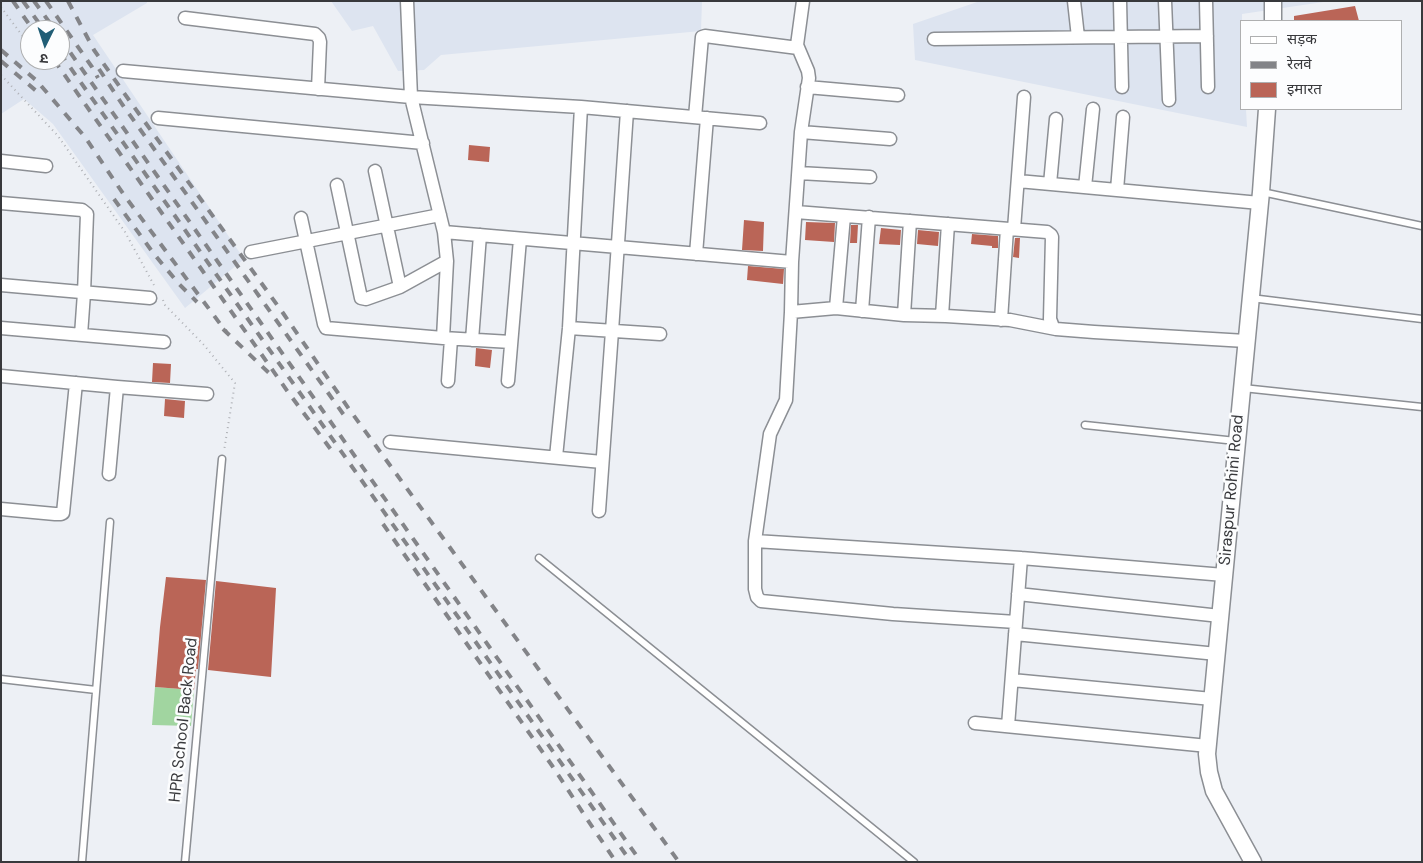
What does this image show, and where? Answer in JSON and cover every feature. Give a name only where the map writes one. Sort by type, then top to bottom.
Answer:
[{"type":"street","points":[[406,1],[411,98],[444,232],[447,261],[448,381]]},
{"type":"street","points":[[803,1],[797,40],[798,48],[809,74],[801,132],[798,173],[786,400],[770,434],[755,541],[755,589],[757,598],[761,601],[1016,628],[1217,654]]},
{"type":"street","points":[[1074,1],[1078,37]]},
{"type":"street","points":[[1120,1],[1122,87]]},
{"type":"street","points":[[1165,1],[1168,100]]},
{"type":"street","points":[[1206,1],[1208,87]]},
{"type":"street","points":[[1273,1],[1273,20]]},
{"type":"street","points":[[185,18],[315,34],[320,42],[318,89]]},
{"type":"street","points":[[934,39],[1206,36]]},
{"type":"street","points":[[696,254],[702,37],[798,48]]},
{"type":"street","points":[[123,71],[411,98],[582,107],[760,123]]},
{"type":"street","points":[[808,87],[898,95]]},
{"type":"street","points":[[1001,320],[1018,181],[1024,97]]},
{"type":"street","points":[[556,457],[569,328],[582,107]]},
{"type":"street","points":[[1085,187],[1093,109]]},
{"type":"street","name":"Siraspur Rohini Road","points":[[1253,862],[1214,791],[1207,754],[1267,110]]},
{"type":"street","points":[[599,511],[626,111]]},
{"type":"street","points":[[1117,190],[1123,116]]},
{"type":"street","points":[[158,118],[422,143]]},
{"type":"street","points":[[1050,184],[1056,119]]},
{"type":"street","points":[[801,132],[890,138]]},
{"type":"street","points":[[1,162],[46,166]]},
{"type":"street","points":[[374,171],[400,287]]},
{"type":"street","points":[[798,173],[870,176]]},
{"type":"street","points":[[1018,181],[1117,190],[1260,197]]},
{"type":"street","points":[[337,185],[361,298],[366,299],[400,287],[447,261]]},
{"type":"street","points":[[1,203],[82,210],[87,214],[81,335]]},
{"type":"street","points":[[796,212],[1047,232],[1051,235],[1050,324],[1056,329]]},
{"type":"street","points":[[251,252],[440,215]]},
{"type":"street","points":[[836,308],[844,216]]},
{"type":"street","points":[[301,218],[326,328],[512,342]]},
{"type":"street","points":[[862,311],[869,218]]},
{"type":"street","points":[[904,315],[910,221]]},
{"type":"street","points":[[942,316],[948,224]]},
{"type":"street","points":[[444,232],[792,262]]},
{"type":"street","points":[[472,340],[480,235]]},
{"type":"street","points":[[508,381],[520,238]]},
{"type":"street","points":[[1,285],[84,293],[156,295]]},
{"type":"street","points":[[791,312],[836,308],[904,315],[1001,320],[1056,329],[1103,333],[1246,341]]},
{"type":"street","points":[[1,328],[164,342]]},
{"type":"street","points":[[569,328],[660,334]]},
{"type":"street","points":[[1,376],[208,394]]},
{"type":"street","points":[[1,509],[63,513],[76,383]]},
{"type":"street","points":[[109,474],[117,387]]},
{"type":"street","points":[[390,442],[602,462]]},
{"type":"street","points":[[755,541],[1021,558],[1224,575]]},
{"type":"street","points":[[1008,726],[1021,558]]},
{"type":"street","points":[[1018,594],[1220,616]]},
{"type":"street","points":[[1012,680],[1212,699]]},
{"type":"street","points":[[975,723],[1208,746]]},
{"type":"lane","points":[[1260,197],[1422,226]]},
{"type":"lane","points":[[1250,298],[1422,319]]},
{"type":"lane","points":[[1242,388],[1422,407]]},
{"type":"lane","points":[[1085,425],[1236,441]]},
{"type":"lane","name":"HPR School Back Road","points":[[185,862],[222,459]]},
{"type":"lane","points":[[82,862],[110,522]]},
{"type":"lane","points":[[540,558],[914,862]]},
{"type":"lane","points":[[1,679],[96,690]]},
{"type":"path","points":[[1,7],[20,33]]},
{"type":"path","points":[[1,75],[58,136],[125,232],[156,295],[204,345],[235,383],[222,459]]},
{"type":"shaded area","points":[[1,1],[147,1],[147,3],[93,35],[244,259],[185,308],[53,124],[24,99],[1,114]]},
{"type":"shaded area","points":[[331,1],[702,1],[701,31],[441,55],[424,70],[398,71],[373,26],[352,31]]},
{"type":"shaded area","points":[[980,1],[1330,1],[1242,14],[1242,20],[1240,20],[1240,110],[1246,110],[1247,127],[915,60],[913,24]]},
{"type":"green space","points":[[155,687],[194,690],[191,726],[152,725]]},
{"type":"building","points":[[1355,6],[1359,20],[1294,20],[1294,16]]},
{"type":"building","points":[[469,145],[490,147],[489,162],[468,160]]},
{"type":"building","points":[[744,220],[764,222],[763,251],[742,250]]},
{"type":"building","points":[[806,222],[835,223],[834,242],[805,240]]},
{"type":"building","points":[[851,225],[858,225],[857,243],[850,243]]},
{"type":"building","points":[[881,228],[901,230],[900,245],[879,244]]},
{"type":"building","points":[[918,230],[939,232],[938,246],[917,244]]},
{"type":"building","points":[[972,234],[998,236],[998,248],[971,244]]},
{"type":"building","points":[[1015,238],[1020,238],[1019,258],[1013,257]]},
{"type":"building","points":[[748,266],[784,269],[783,284],[747,280]]},
{"type":"building","points":[[476,348],[492,350],[490,368],[475,366]]},
{"type":"building","points":[[153,363],[171,364],[170,383],[152,382]]},
{"type":"building","points":[[165,399],[185,401],[184,418],[164,416]]},
{"type":"building","points":[[166,577],[206,580],[198,669],[196,669],[194,690],[155,687]]},
{"type":"building","points":[[216,581],[276,588],[271,677],[208,670]]},
{"type":"railway","points":[[13,1],[26,20]]},
{"type":"railway","points":[[23,1],[37,20]]},
{"type":"railway","points":[[34,1],[48,20]]},
{"type":"railway","points":[[46,1],[98,78]]},
{"type":"railway","points":[[68,1],[94,50],[129,100],[283,313],[349,409],[679,862]]},
{"type":"railway","points":[[1,50],[37,81],[85,137],[124,195],[227,333]]},
{"type":"railway","points":[[70,52],[641,862]]},
{"type":"railway","points":[[1,61],[41,95]]},
{"type":"railway","points":[[70,67],[631,862]]},
{"type":"railway","points":[[99,69],[346,418]]},
{"type":"railway","points":[[61,70],[288,392],[332,451]]},
{"type":"railway","points":[[114,199],[154,254],[197,302]]},
{"type":"railway","points":[[223,329],[270,374]]},
{"type":"railway","points":[[383,524],[553,767],[616,862]]}]
